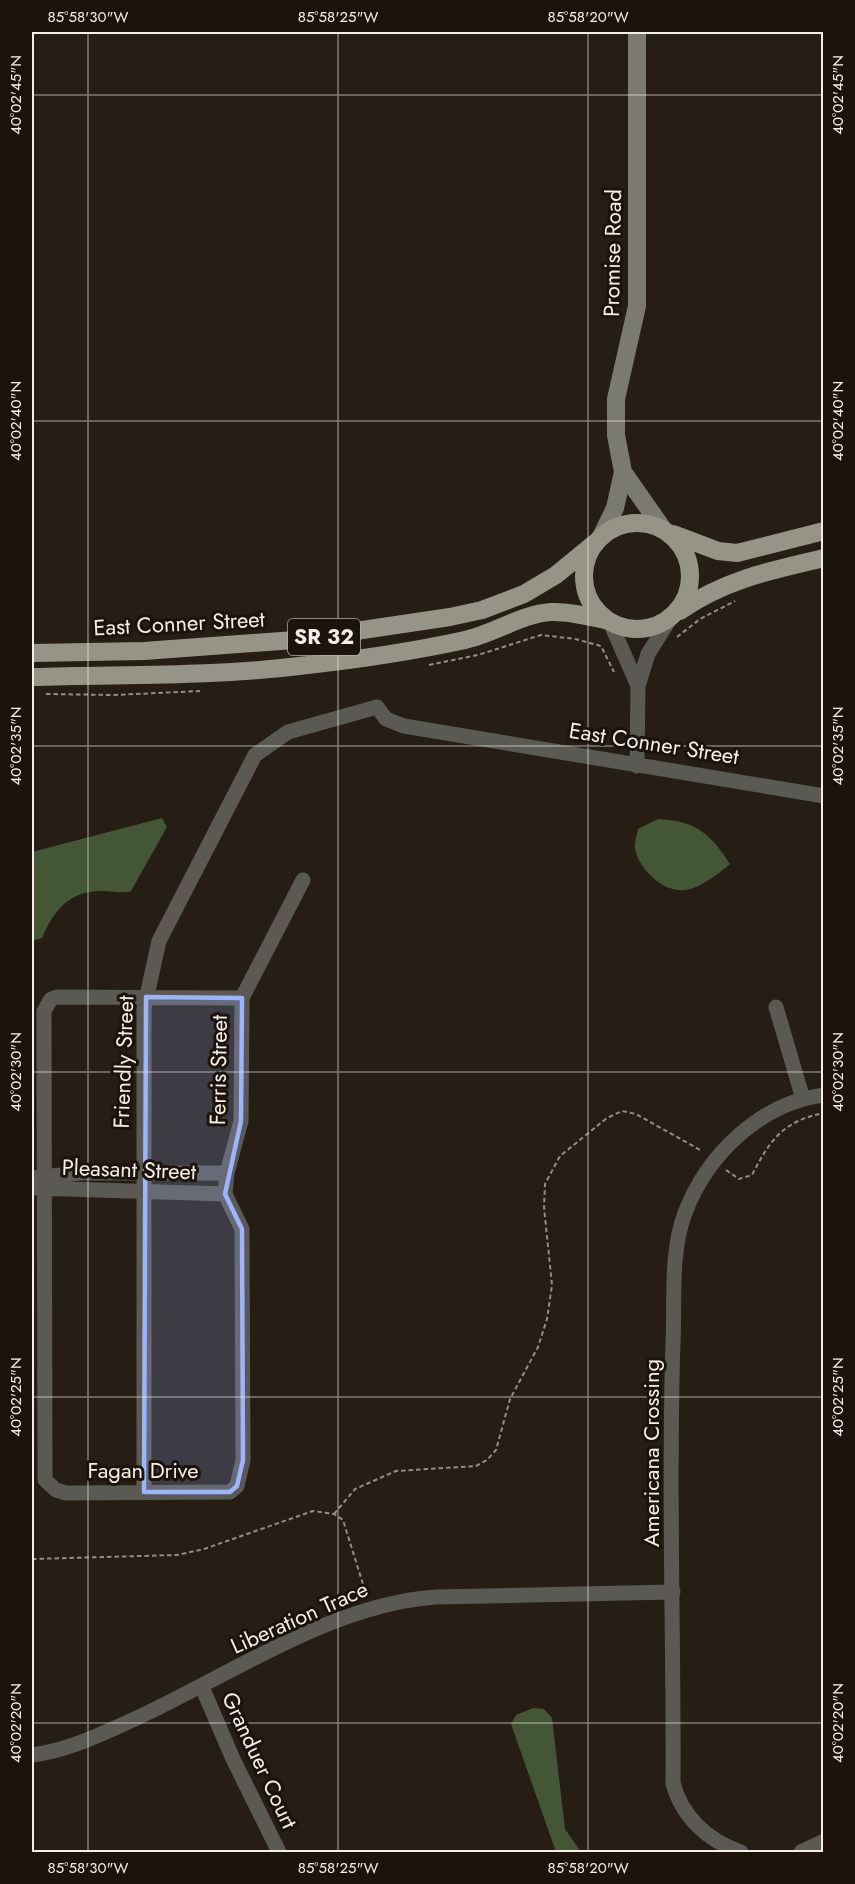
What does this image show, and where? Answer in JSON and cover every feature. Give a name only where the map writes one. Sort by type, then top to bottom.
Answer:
[{"type":"main road","points":[[824,531],[737,553],[718,551],[651,524],[624,524],[598,540],[588,554],[584,579],[591,603],[610,622],[634,629],[659,625],[708,594],[737,580],[824,558]]},
{"type":"main road","points":[[665,530],[683,547],[690,567],[686,598],[671,617]]},
{"type":"main road","name":"East Conner Street","points":[[32,653],[144,651],[285,641],[385,629],[450,618],[482,610],[524,594],[563,570],[598,540]]},
{"type":"main road","name":"SR 32","points":[[32,677],[146,677],[298,666],[428,648],[477,638],[516,621],[551,612],[568,613],[610,622]]},
{"type":"street","name":"Promise Road","points":[[598,540],[615,508],[623,472],[615,419],[619,381],[634,330],[637,306],[637,32]]},
{"type":"street","name":"Promise Road","points":[[623,472],[665,530]]},
{"type":"street","points":[[637,766],[638,686],[648,654],[671,617]]},
{"type":"street","points":[[610,622],[638,686]]},
{"type":"street","name":"East Conner Street","points":[[377,706],[386,718],[404,726],[824,796]]},
{"type":"street","name":"Friendly Street","points":[[144,1492],[142,1173],[146,998],[159,941],[255,755],[288,732],[377,706]]},
{"type":"street","name":"Ferris Street","points":[[225,1194],[227,1173],[241,1121],[242,998],[303,880]]},
{"type":"street","points":[[37,1183],[43,1018],[51,999],[57,997],[242,998]]},
{"type":"street","points":[[777,1007],[803,1099]]},
{"type":"street","name":"Americana Crossing","points":[[741,1852],[700,1829],[677,1798],[673,1784],[672,1377],[677,1239],[693,1192],[708,1168],[729,1144],[754,1123],[803,1099],[824,1095]]},
{"type":"street","name":"Pleasant Street","points":[[37,1183],[81,1173],[227,1173]]},
{"type":"street","name":"Pleasant Street","points":[[37,1183],[142,1192],[225,1194]]},
{"type":"street","name":"Fagan Drive","points":[[37,1183],[45,1480],[49,1486],[66,1493],[230,1492],[237,1486],[243,1460],[242,1229],[225,1194]]},
{"type":"street","name":"Liberation Trace","points":[[32,1755],[80,1744],[338,1620],[408,1599],[674,1592]]},
{"type":"street","name":"Granduer Court","points":[[202,1687],[233,1759],[279,1852]]},
{"type":"street","points":[[801,1852],[824,1841]]},
{"type":"path","points":[[673,641],[700,619],[735,602],[732,595]]},
{"type":"path","points":[[334,1514],[355,1489],[396,1471],[476,1466],[487,1460],[496,1450],[510,1399],[538,1347],[547,1319],[552,1285],[544,1207],[545,1184],[560,1156],[607,1118],[622,1111],[636,1113],[702,1151]]},
{"type":"path","points":[[724,1169],[739,1179],[752,1175],[764,1152],[782,1128],[808,1116],[824,1113]]},
{"type":"path","points":[[32,1559],[177,1555],[204,1549],[314,1511],[334,1514],[343,1520],[370,1609]]},
{"type":"highlighted area","points":[[146,997],[242,998],[241,1121],[225,1194],[242,1229],[243,1460],[237,1486],[230,1492],[144,1492]]},
{"type":"shaded area","points":[[162,818],[167,827],[131,891],[91,892],[72,898],[52,919],[42,938],[32,941],[32,852]]},
{"type":"shaded area","points":[[658,819],[682,823],[701,831],[716,844],[730,864],[709,880],[691,889],[677,890],[661,884],[641,864],[635,846],[638,829]]},
{"type":"shaded area","points":[[533,1708],[544,1709],[552,1718],[565,1829],[581,1852],[556,1852],[511,1724],[516,1715]]}]
